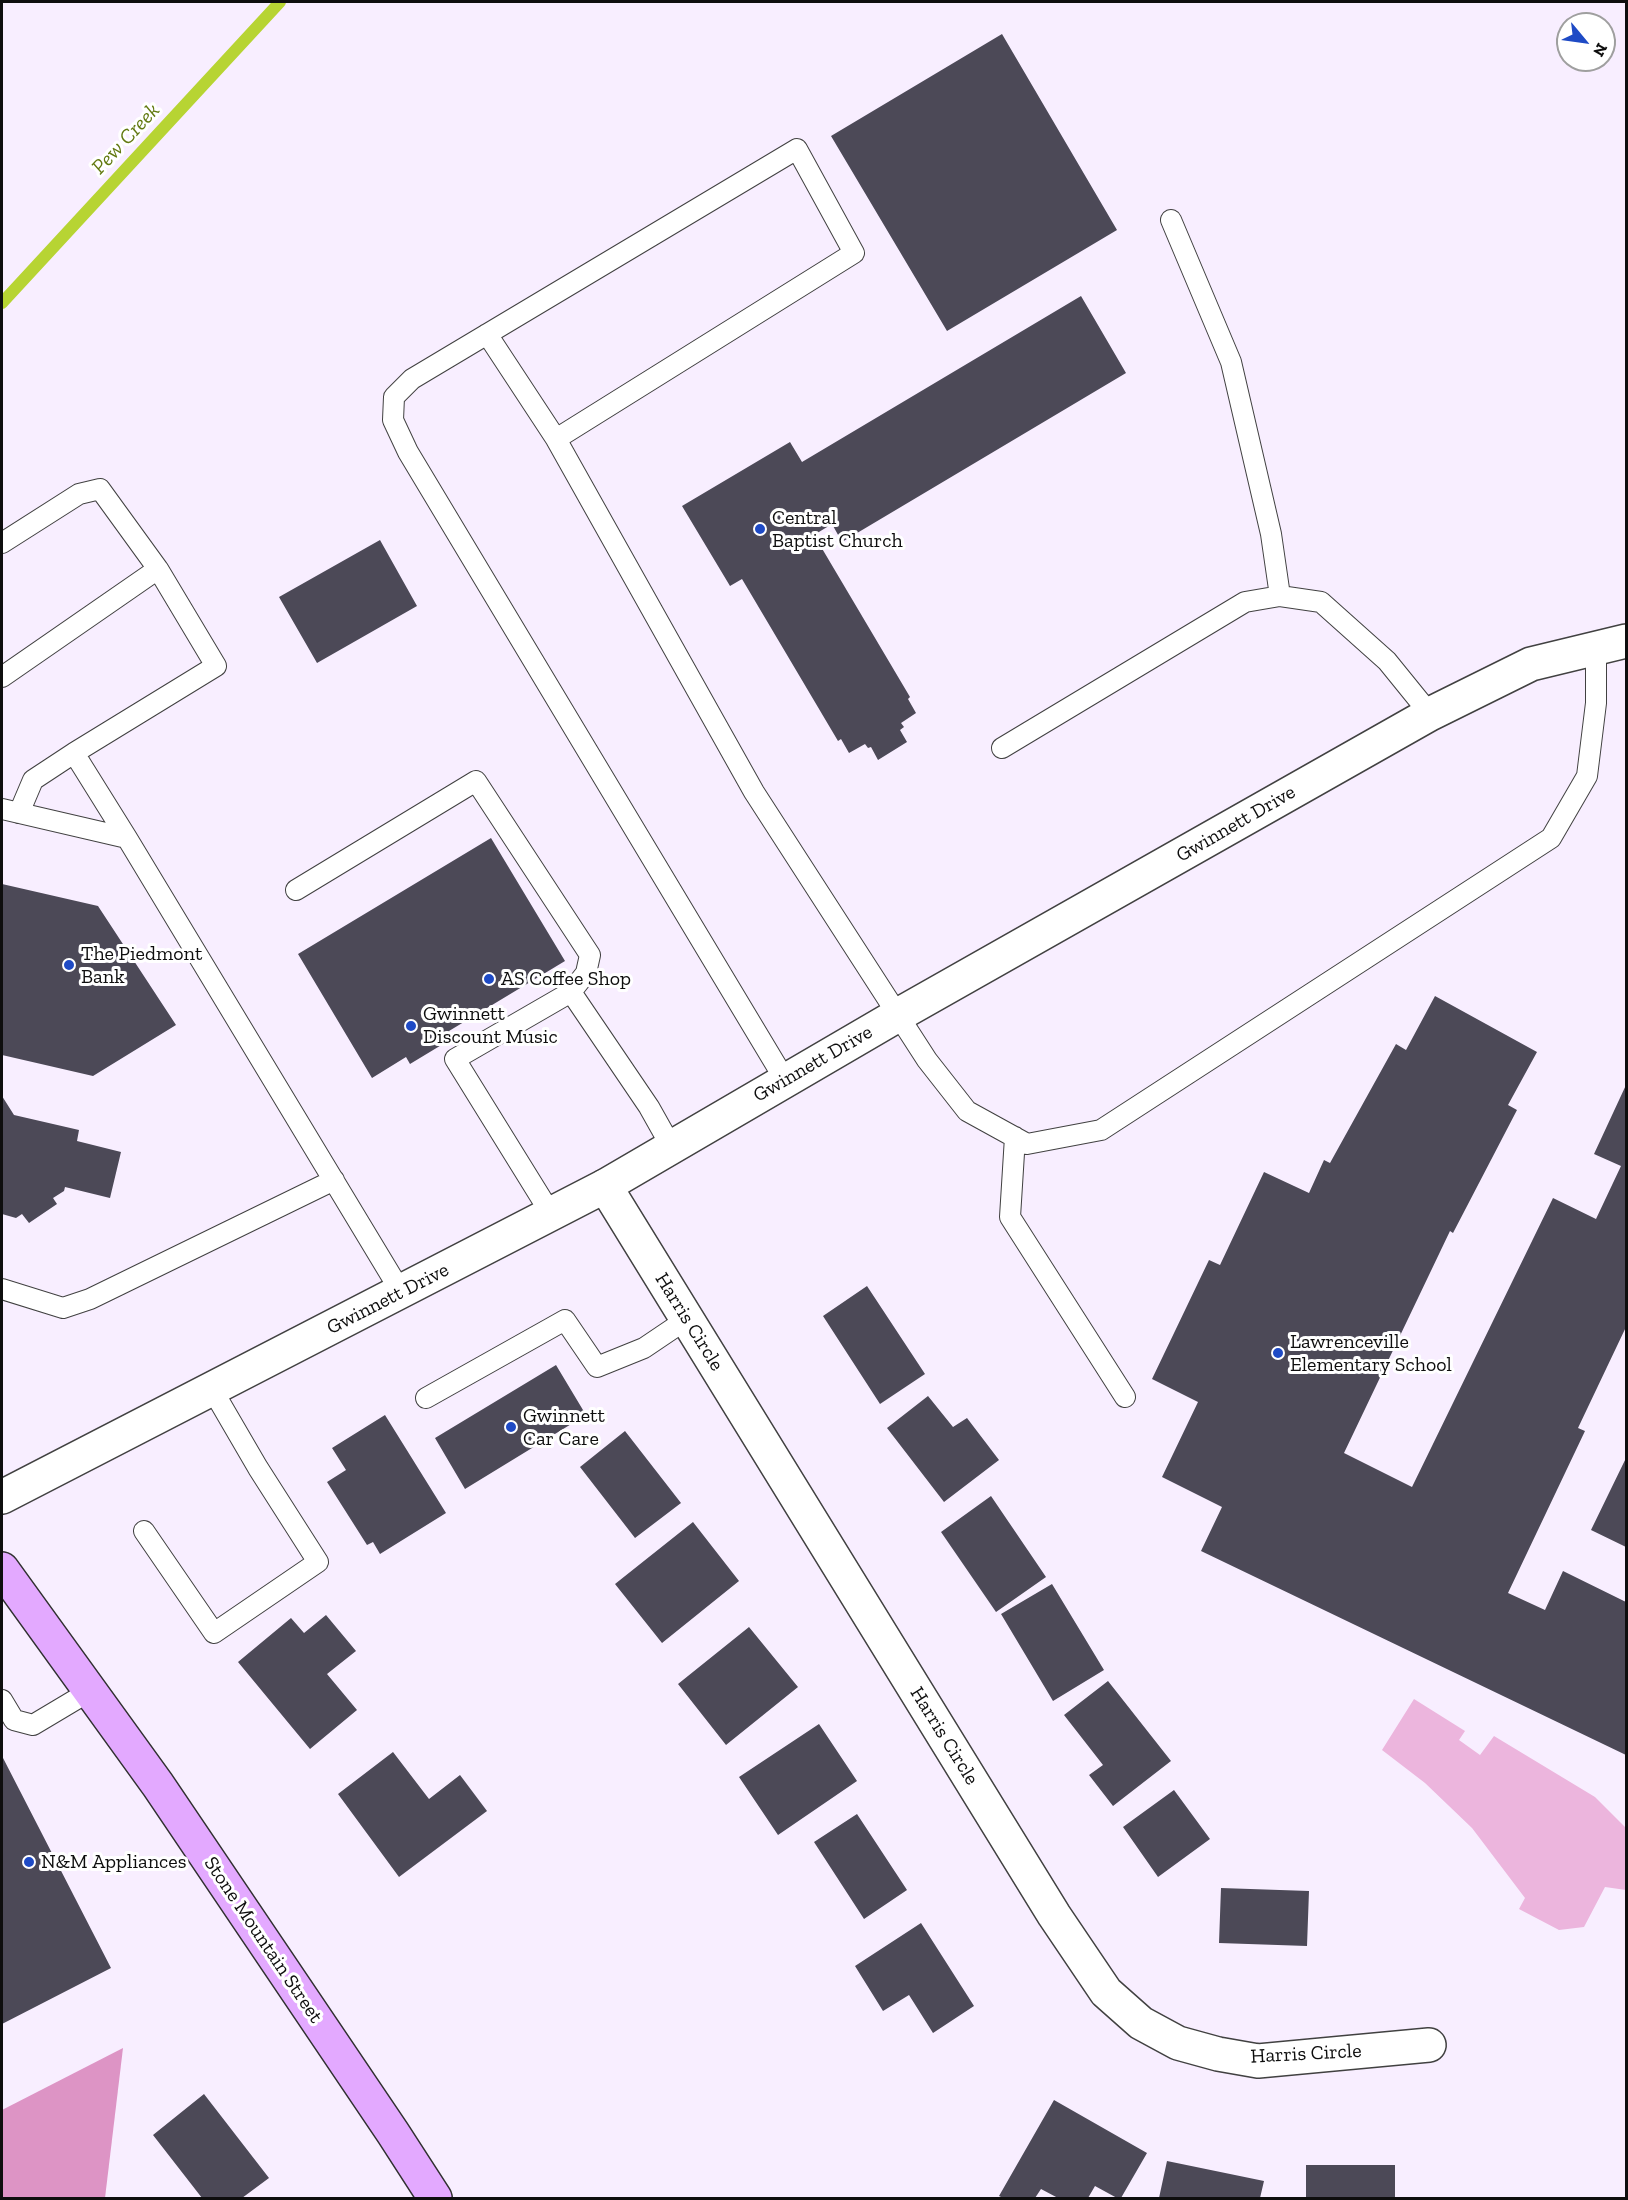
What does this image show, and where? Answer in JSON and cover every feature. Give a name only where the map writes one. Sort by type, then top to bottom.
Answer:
[{"type":"main road","name":"Stone Mountain Street","points":[[2,1569],[171,1804],[435,2199]]},
{"type":"street","name":"Gwinnett Drive","points":[[2,1497],[605,1186],[898,1015],[1430,714],[1531,664],[1611,644]]},
{"type":"street","name":"Harris Circle","points":[[605,1186],[1054,1915],[1106,1992],[1141,2023],[1178,2043],[1218,2054],[1258,2061],[1429,2045]]},
{"type":"lane","points":[[556,439],[854,253],[797,149],[412,379],[394,397],[393,420],[408,452],[785,1080]]},
{"type":"lane","points":[[1171,220],[1232,362],[1271,534],[1280,596]]},
{"type":"lane","points":[[487,334],[556,439],[754,792],[927,1060],[967,1111],[1027,1144],[1101,1130],[1551,837],[1587,776],[1596,703],[1611,644]]},
{"type":"lane","points":[[2,543],[79,494],[100,489],[158,569],[216,666],[33,780],[10,811],[127,838]]},
{"type":"lane","points":[[2,678],[158,569]]},
{"type":"lane","points":[[1002,748],[1245,602],[1280,596],[1321,602],[1387,661],[1430,714]]},
{"type":"lane","points":[[74,753],[401,1292]]},
{"type":"lane","points":[[296,890],[476,781],[590,955],[586,974],[571,992],[455,1059],[551,1214]]},
{"type":"lane","points":[[571,992],[649,1107],[672,1148]]},
{"type":"lane","points":[[1015,1137],[1010,1217],[1125,1397]]},
{"type":"lane","points":[[2,1289],[63,1308],[90,1299],[334,1180]]},
{"type":"lane","points":[[426,1398],[565,1320],[597,1367],[644,1348],[687,1319]]},
{"type":"lane","points":[[144,1531],[214,1633],[318,1562],[258,1468],[212,1389]]},
{"type":"lane","points":[[2,1700],[14,1720],[33,1725],[90,1691]]},
{"type":"shaded area","points":[[1414,1699],[1465,1731],[1459,1740],[1480,1755],[1494,1736],[1595,1797],[1626,1828],[1626,1890],[1605,1887],[1584,1927],[1559,1930],[1519,1909],[1525,1898],[1472,1828],[1425,1783],[1382,1750]]},
{"type":"shaded area","points":[[123,2048],[105,2198],[2,2198],[2,2110]]},
{"type":"building","points":[[1002,34],[1117,230],[947,331],[831,136]]},
{"type":"building","name":"Central Baptist Church","points":[[1081,296],[1126,373],[842,542],[832,524],[814,535],[910,697],[908,699],[916,713],[901,723],[904,727],[900,730],[907,742],[878,760],[871,747],[868,748],[865,744],[849,753],[841,739],[838,741],[742,579],[730,586],[682,506],[790,442],[802,462]]},
{"type":"building","points":[[380,540],[417,606],[317,663],[279,597]]},
{"type":"building","points":[[491,838],[565,961],[449,1031],[453,1038],[410,1064],[406,1057],[372,1078],[298,954]]},
{"type":"building","name":"The Piedmont Bank","points":[[2,884],[98,906],[176,1025],[93,1076],[2,1055]]},
{"type":"building","name":"Lawrenceville Elementary School","points":[[1435,996],[1537,1052],[1508,1105],[1517,1110],[1453,1233],[1450,1231],[1344,1453],[1412,1487],[1553,1198],[1596,1219],[1621,1166],[1594,1154],[1626,1085],[1626,1327],[1578,1428],[1585,1431],[1508,1593],[1545,1610],[1563,1571],[1626,1602],[1626,1755],[1201,1551],[1222,1507],[1162,1477],[1198,1402],[1152,1379],[1209,1260],[1220,1265],[1264,1172],[1309,1193],[1324,1160],[1330,1163],[1396,1044],[1406,1050]]},
{"type":"building","points":[[2,1096],[14,1115],[79,1130],[77,1141],[121,1152],[110,1198],[65,1187],[64,1191],[53,1198],[57,1204],[29,1223],[22,1214],[16,1218],[2,1214]]},
{"type":"building","points":[[867,1286],[925,1374],[880,1404],[823,1316]]},
{"type":"building","name":"Gwinnett Car Care","points":[[556,1365],[586,1415],[465,1489],[435,1438]]},
{"type":"building","points":[[928,1396],[953,1427],[967,1418],[999,1460],[944,1502],[887,1428]]},
{"type":"building","points":[[385,1415],[446,1513],[380,1554],[373,1542],[367,1545],[327,1482],[346,1470],[332,1448]]},
{"type":"building","points":[[625,1431],[681,1503],[635,1538],[580,1467]]},
{"type":"building","points":[[1626,1458],[1626,1547],[1591,1530]]},
{"type":"building","points":[[991,1496],[1046,1577],[996,1612],[941,1532]]},
{"type":"building","points":[[693,1522],[739,1581],[662,1643],[615,1584]]},
{"type":"building","points":[[1052,1584],[1104,1670],[1053,1701],[1001,1614]]},
{"type":"building","points":[[326,1615],[356,1651],[327,1674],[357,1710],[310,1749],[238,1662],[291,1618],[304,1633]]},
{"type":"building","points":[[749,1627],[798,1687],[726,1745],[678,1684]]},
{"type":"building","points":[[1108,1681],[1171,1761],[1113,1806],[1089,1775],[1103,1765],[1064,1715]]},
{"type":"building","points":[[819,1724],[857,1781],[778,1835],[739,1777]]},
{"type":"building","points":[[393,1752],[429,1799],[460,1775],[487,1811],[399,1877],[338,1794]]},
{"type":"building","name":"N&M Appliances","points":[[2,1756],[111,1968],[2,2024]]},
{"type":"building","points":[[1174,1790],[1210,1839],[1158,1877],[1123,1827]]},
{"type":"building","points":[[857,1814],[907,1890],[864,1919],[814,1842]]},
{"type":"building","points":[[1221,1888],[1309,1891],[1307,1946],[1219,1943]]},
{"type":"building","points":[[921,1923],[974,2006],[933,2033],[909,1995],[883,2011],[855,1966]]},
{"type":"building","points":[[204,2094],[269,2178],[242,2198],[202,2198],[153,2135]]},
{"type":"building","points":[[1054,2100],[1147,2153],[1121,2198],[1095,2186],[1088,2198],[1058,2198],[1041,2189],[1035,2198],[999,2196]]},
{"type":"building","points":[[1167,2161],[1264,2181],[1260,2198],[1159,2198]]},
{"type":"building","points":[[1306,2165],[1395,2165],[1395,2198],[1306,2198]]},
{"type":"waterway","name":"Pew Creek","points":[[2,303],[280,2]]},
{"type":"place","name":"Central Baptist Church","points":[[760,529]]},
{"type":"place","name":"The Piedmont Bank","points":[[69,965]]},
{"type":"place","name":"AS Coffee Shop","points":[[489,979]]},
{"type":"place","name":"Gwinnett Discount Music","points":[[411,1026]]},
{"type":"place","name":"Lawrenceville Elementary School","points":[[1278,1353]]},
{"type":"place","name":"Gwinnett Car Care","points":[[511,1427]]},
{"type":"place","name":"N&M Appliances","points":[[29,1862]]}]
